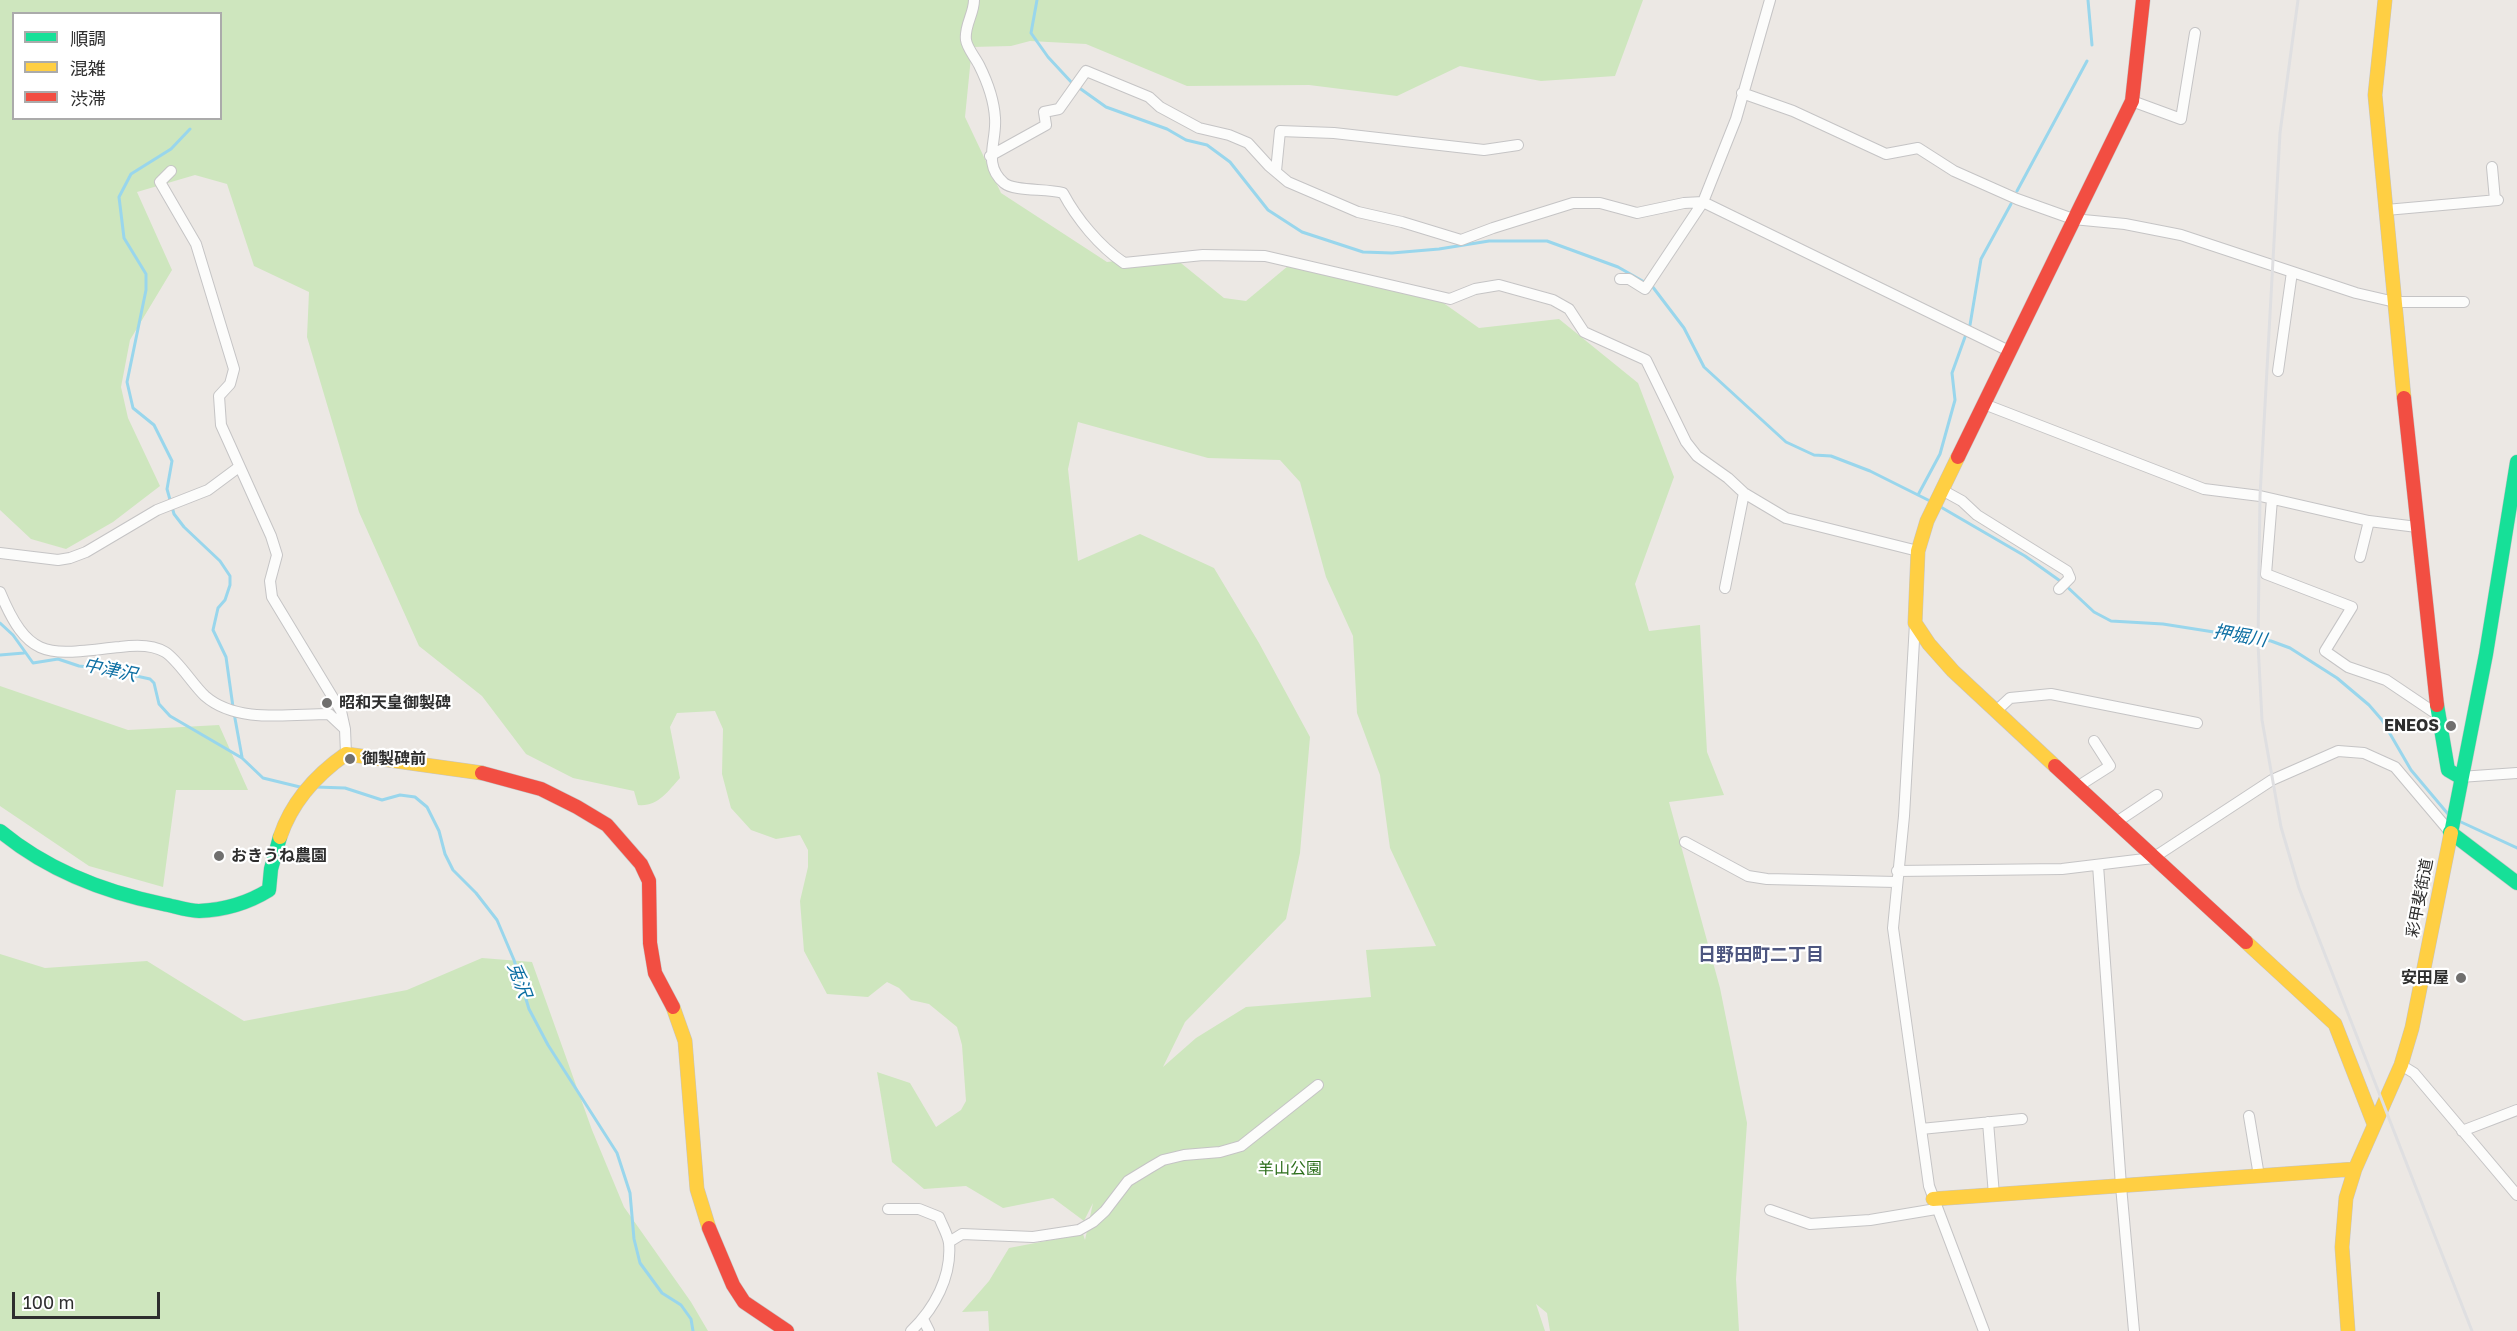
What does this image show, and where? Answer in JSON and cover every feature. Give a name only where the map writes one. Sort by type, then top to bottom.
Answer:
[{"type":"main road","points":[[2143,0],[2132,101],[1928,521],[1918,551],[1915,623],[1929,644],[1953,671],[2335,1024],[2374,1124]]},
{"type":"main road","points":[[2385,0],[2375,95],[2386,210],[2438,715],[2448,770],[2460,777]]},
{"type":"main road","name":"彩甲斐街道","points":[[2348,1331],[2342,1224],[2346,1198],[2355,1169],[2401,1065],[2412,1028],[2486,654],[2517,462]]},
{"type":"main road","points":[[0,831],[19,847],[62,871],[118,895],[198,911],[247,903],[269,890],[275,849],[284,827],[307,787],[326,767],[346,754],[486,774],[541,789],[607,825],[641,864],[649,881],[650,943],[654,973],[675,1011],[685,1041],[698,1189],[706,1222],[733,1284],[744,1302],[787,1331]]},
{"type":"main road","points":[[2451,827],[2517,883]]},
{"type":"main road","points":[[1935,1204],[1994,1195],[2355,1169]]},
{"type":"street","points":[[974,0],[974,10],[967,28],[966,41],[992,97],[995,120],[990,156],[996,175],[1007,185],[1016,188],[1047,188],[1063,193],[1072,211],[1110,254],[1124,263],[1203,255],[1265,256],[1450,298],[1475,289],[1499,285],[1553,300],[1569,309],[1584,332],[1646,360],[1686,442],[1697,456],[1728,478],[1744,494],[1770,511],[1786,518],[1918,551]]},
{"type":"street","points":[[1620,279],[1629,279],[1645,289],[1703,202],[1736,119],[1770,0]]},
{"type":"street","points":[[2132,101],[2181,119],[2195,33]]},
{"type":"street","points":[[990,156],[1046,125],[1044,112],[1059,109],[1086,71],[1149,97],[1160,107],[1199,128],[1229,135],[1248,143],[1269,166],[1288,182],[1358,212],[1402,222],[1461,240],[1573,203],[1600,203],[1637,213],[1684,202],[1703,202],[2009,351]]},
{"type":"street","points":[[1743,93],[1793,111],[1886,154],[1918,148],[1954,171],[2018,199],[2073,219],[2125,224],[2181,235],[2356,293],[2395,302],[2464,302]]},
{"type":"street","points":[[1276,171],[1280,131],[1334,133],[1484,150],[1518,144]]},
{"type":"street","points":[[2386,210],[2496,200],[2492,166]]},
{"type":"street","points":[[171,171],[160,182],[196,244],[234,369],[230,384],[219,396],[221,425],[278,555],[270,581],[272,597],[341,711],[345,729],[346,754]]},
{"type":"street","points":[[2277,371],[2292,272]]},
{"type":"street","points":[[1984,404],[2204,489],[2272,499],[2368,520],[2417,527]]},
{"type":"street","points":[[0,553],[58,560],[70,558],[86,552],[157,510],[208,490],[239,467]]},
{"type":"street","points":[[1942,490],[1962,501],[1977,515],[2067,571],[2069,579],[2059,589]]},
{"type":"street","points":[[1725,588],[1744,494]]},
{"type":"street","points":[[2272,499],[2266,574],[2352,607],[2325,651],[2349,668],[2386,680],[2438,715]]},
{"type":"street","points":[[2360,557],[2368,520]]},
{"type":"street","points":[[0,592],[16,627],[27,639],[43,650],[66,652],[138,645],[165,652],[206,697],[230,712],[329,714],[345,729]]},
{"type":"street","points":[[1915,623],[1904,816],[1893,928],[1921,1129],[1935,1204],[1984,1331]]},
{"type":"street","points":[[1996,711],[2010,698],[2051,694],[2197,723]]},
{"type":"street","points":[[2077,787],[2110,766],[2094,741]]},
{"type":"street","points":[[1898,871],[2062,869],[2153,858],[2272,780],[2338,751],[2364,753],[2394,767],[2451,827]]},
{"type":"street","points":[[2460,777],[2517,773]]},
{"type":"street","points":[[2115,823],[2157,795]]},
{"type":"street","points":[[1685,842],[1748,876],[1767,879],[1896,882]]},
{"type":"street","points":[[2098,865],[2134,1331]]},
{"type":"street","points":[[2401,1065],[2414,1073],[2517,1195]]},
{"type":"street","points":[[949,1242],[962,1234],[1033,1237],[1079,1230],[1094,1222],[1105,1211],[1128,1181],[1151,1167],[1163,1160],[1184,1155],[1220,1152],[1241,1146],[1318,1085]]},
{"type":"street","points":[[2462,1131],[2517,1110]]},
{"type":"street","points":[[2249,1116],[2259,1176]]},
{"type":"street","points":[[1921,1129],[2022,1119]]},
{"type":"street","points":[[1988,1122],[1994,1195]]},
{"type":"street","points":[[1770,1210],[1810,1224],[1870,1220],[1935,1204]]},
{"type":"street","points":[[888,1209],[919,1209],[939,1217],[949,1242],[941,1289],[923,1319],[911,1331]]},
{"type":"street","points":[[923,1319],[930,1331]]},
{"type":"green space","name":"羊山公園","points":[[0,0],[1643,0],[1615,76],[1541,81],[1460,66],[1397,96],[1309,85],[1187,86],[1086,44],[1030,41],[1011,46],[972,47],[965,117],[1001,193],[1107,262],[1171,255],[1224,298],[1246,301],[1294,261],[1442,302],[1479,328],[1559,319],[1638,383],[1674,477],[1635,584],[1649,631],[1700,625],[1707,752],[1724,795],[1669,802],[1720,988],[1747,1123],[1736,1279],[1739,1331],[1550,1331],[1547,1313],[1536,1304],[1545,1331],[989,1331],[988,1311],[962,1312],[989,1281],[1009,1248],[1083,1234],[1085,1240],[1093,1203],[1084,1221],[1053,1198],[1003,1208],[966,1186],[924,1189],[892,1162],[877,1072],[910,1083],[936,1127],[961,1110],[966,1101],[962,1045],[957,1027],[929,1004],[911,1000],[899,988],[887,982],[868,997],[827,994],[804,951],[800,901],[808,867],[808,850],[800,835],[776,839],[751,830],[731,808],[722,774],[723,729],[715,711],[677,713],[670,727],[680,778],[657,801],[638,805],[634,791],[573,778],[526,754],[482,696],[419,646],[359,512],[307,337],[309,292],[254,266],[227,184],[195,175],[137,192],[172,270],[130,340],[121,387],[128,418],[160,486],[113,522],[66,549],[31,539],[0,510]],"holes":[[[1078,422],[1208,458],[1280,460],[1300,482],[1326,577],[1353,636],[1357,713],[1380,775],[1390,848],[1436,946],[1366,950],[1371,997],[1246,1007],[1196,1038],[1163,1067],[1185,1022],[1286,919],[1300,853],[1310,737],[1259,643],[1214,568],[1140,534],[1078,561],[1068,469]]]},
{"type":"green space","points":[[0,686],[128,730],[219,725],[248,790],[176,790],[163,887],[89,866],[0,806]]},
{"type":"green space","points":[[0,954],[45,968],[147,961],[244,1021],[407,990],[482,958],[532,962],[592,1130],[624,1207],[691,1302],[708,1331],[0,1331]]},
{"type":"waterway","points":[[1037,0],[1031,33],[1048,57],[1073,84]]},
{"type":"waterway","points":[[2088,0],[2092,45]]},
{"type":"waterway","points":[[2017,191],[2087,61]]},
{"type":"waterway","points":[[1078,87],[1106,107],[1167,129],[1186,140],[1207,145],[1230,162],[1268,210],[1302,232],[1363,252],[1392,253],[1439,249],[1489,241],[1547,241],[1618,267],[1646,283]]},
{"type":"waterway","points":[[190,129],[171,149],[131,174],[119,197],[124,238],[146,274],[146,290],[127,382],[133,408],[154,425],[172,461],[167,489],[174,514],[184,527],[220,561],[230,576],[230,585],[225,600],[218,608],[213,630],[226,657],[233,707]]},
{"type":"waterway","points":[[1970,325],[1981,259],[2011,204]]},
{"type":"waterway","points":[[1652,286],[1684,328],[1704,367],[1786,442],[1814,455],[1831,456],[1870,471],[1930,501]]},
{"type":"waterway","points":[[1918,495],[1940,454],[1955,400],[1952,373],[1965,337]]},
{"type":"waterway","name":"押堀川","points":[[1939,506],[2025,556],[2063,583],[2094,612],[2111,621],[2163,624],[2271,641],[2290,648],[2337,678],[2369,705],[2382,720],[2411,770],[2448,814]]},
{"type":"waterway","name":"中津沢","points":[[0,623],[13,635],[33,663],[58,659],[79,666],[100,668],[150,679],[154,683],[159,704],[170,716],[242,758],[263,778],[300,787]]},
{"type":"waterway","points":[[0,655],[24,653]]},
{"type":"waterway","points":[[234,713],[242,757]]},
{"type":"waterway","name":"兎沢","points":[[316,787],[345,788],[382,800],[400,795],[415,797],[427,807],[439,831],[445,854],[453,870],[476,893],[497,920],[514,960],[529,1009],[548,1045],[617,1153],[630,1193],[634,1239],[640,1263],[662,1293],[681,1305],[691,1319],[693,1331]]},
{"type":"waterway","name":"押堀川","points":[[2461,822],[2517,848]]},
{"type":"railway","points":[[2298,0],[2280,133],[2260,496],[2258,644],[2262,720],[2281,827],[2299,888],[2472,1331]]},
{"type":"traffic: fast","points":[[2451,833],[2486,654],[2517,462]]},
{"type":"traffic: fast","points":[[2437,705],[2448,770],[2460,777]]},
{"type":"traffic: fast","points":[[0,831],[37,857],[77,878],[141,899],[199,911],[235,905],[269,890],[271,869],[280,837]]},
{"type":"traffic: fast","points":[[2450,832],[2517,883]]},
{"type":"traffic: slow","points":[[2385,0],[2375,95],[2404,398]]},
{"type":"traffic: slow","points":[[1958,457],[1927,521],[1918,551],[1915,623],[1929,644],[1953,671],[2055,766]]},
{"type":"traffic: slow","points":[[280,837],[298,800],[315,780],[346,754],[482,773]]},
{"type":"traffic: slow","points":[[2348,1331],[2342,1247],[2346,1198],[2355,1169],[2401,1065],[2412,1028],[2451,833]]},
{"type":"traffic: slow","points":[[2246,942],[2335,1024],[2374,1124]]},
{"type":"traffic: slow","points":[[673,1007],[685,1041],[697,1189],[709,1228]]},
{"type":"traffic: slow","points":[[1933,1199],[2355,1169]]},
{"type":"traffic: jam","points":[[1958,457],[2132,101],[2143,0]]},
{"type":"traffic: jam","points":[[2404,398],[2437,705]]},
{"type":"traffic: jam","points":[[2055,766],[2246,942]]},
{"type":"traffic: jam","points":[[482,773],[541,789],[577,807],[607,825],[641,864],[649,881],[650,943],[655,973],[673,1007]]},
{"type":"traffic: jam","points":[[709,1228],[733,1285],[744,1302],[787,1331]]},
{"type":"place","name":"昭和天皇御製碑","points":[[327,703]]},
{"type":"place","name":"ENEOS","points":[[2451,726]]},
{"type":"place","name":"御製碑前","points":[[350,759]]},
{"type":"place","name":"おきうね農園","points":[[219,856]]},
{"type":"place","name":"安田屋","points":[[2461,978]]},
{"type":"district","name":"日野田町二丁目","points":[[1761,955]]}]
